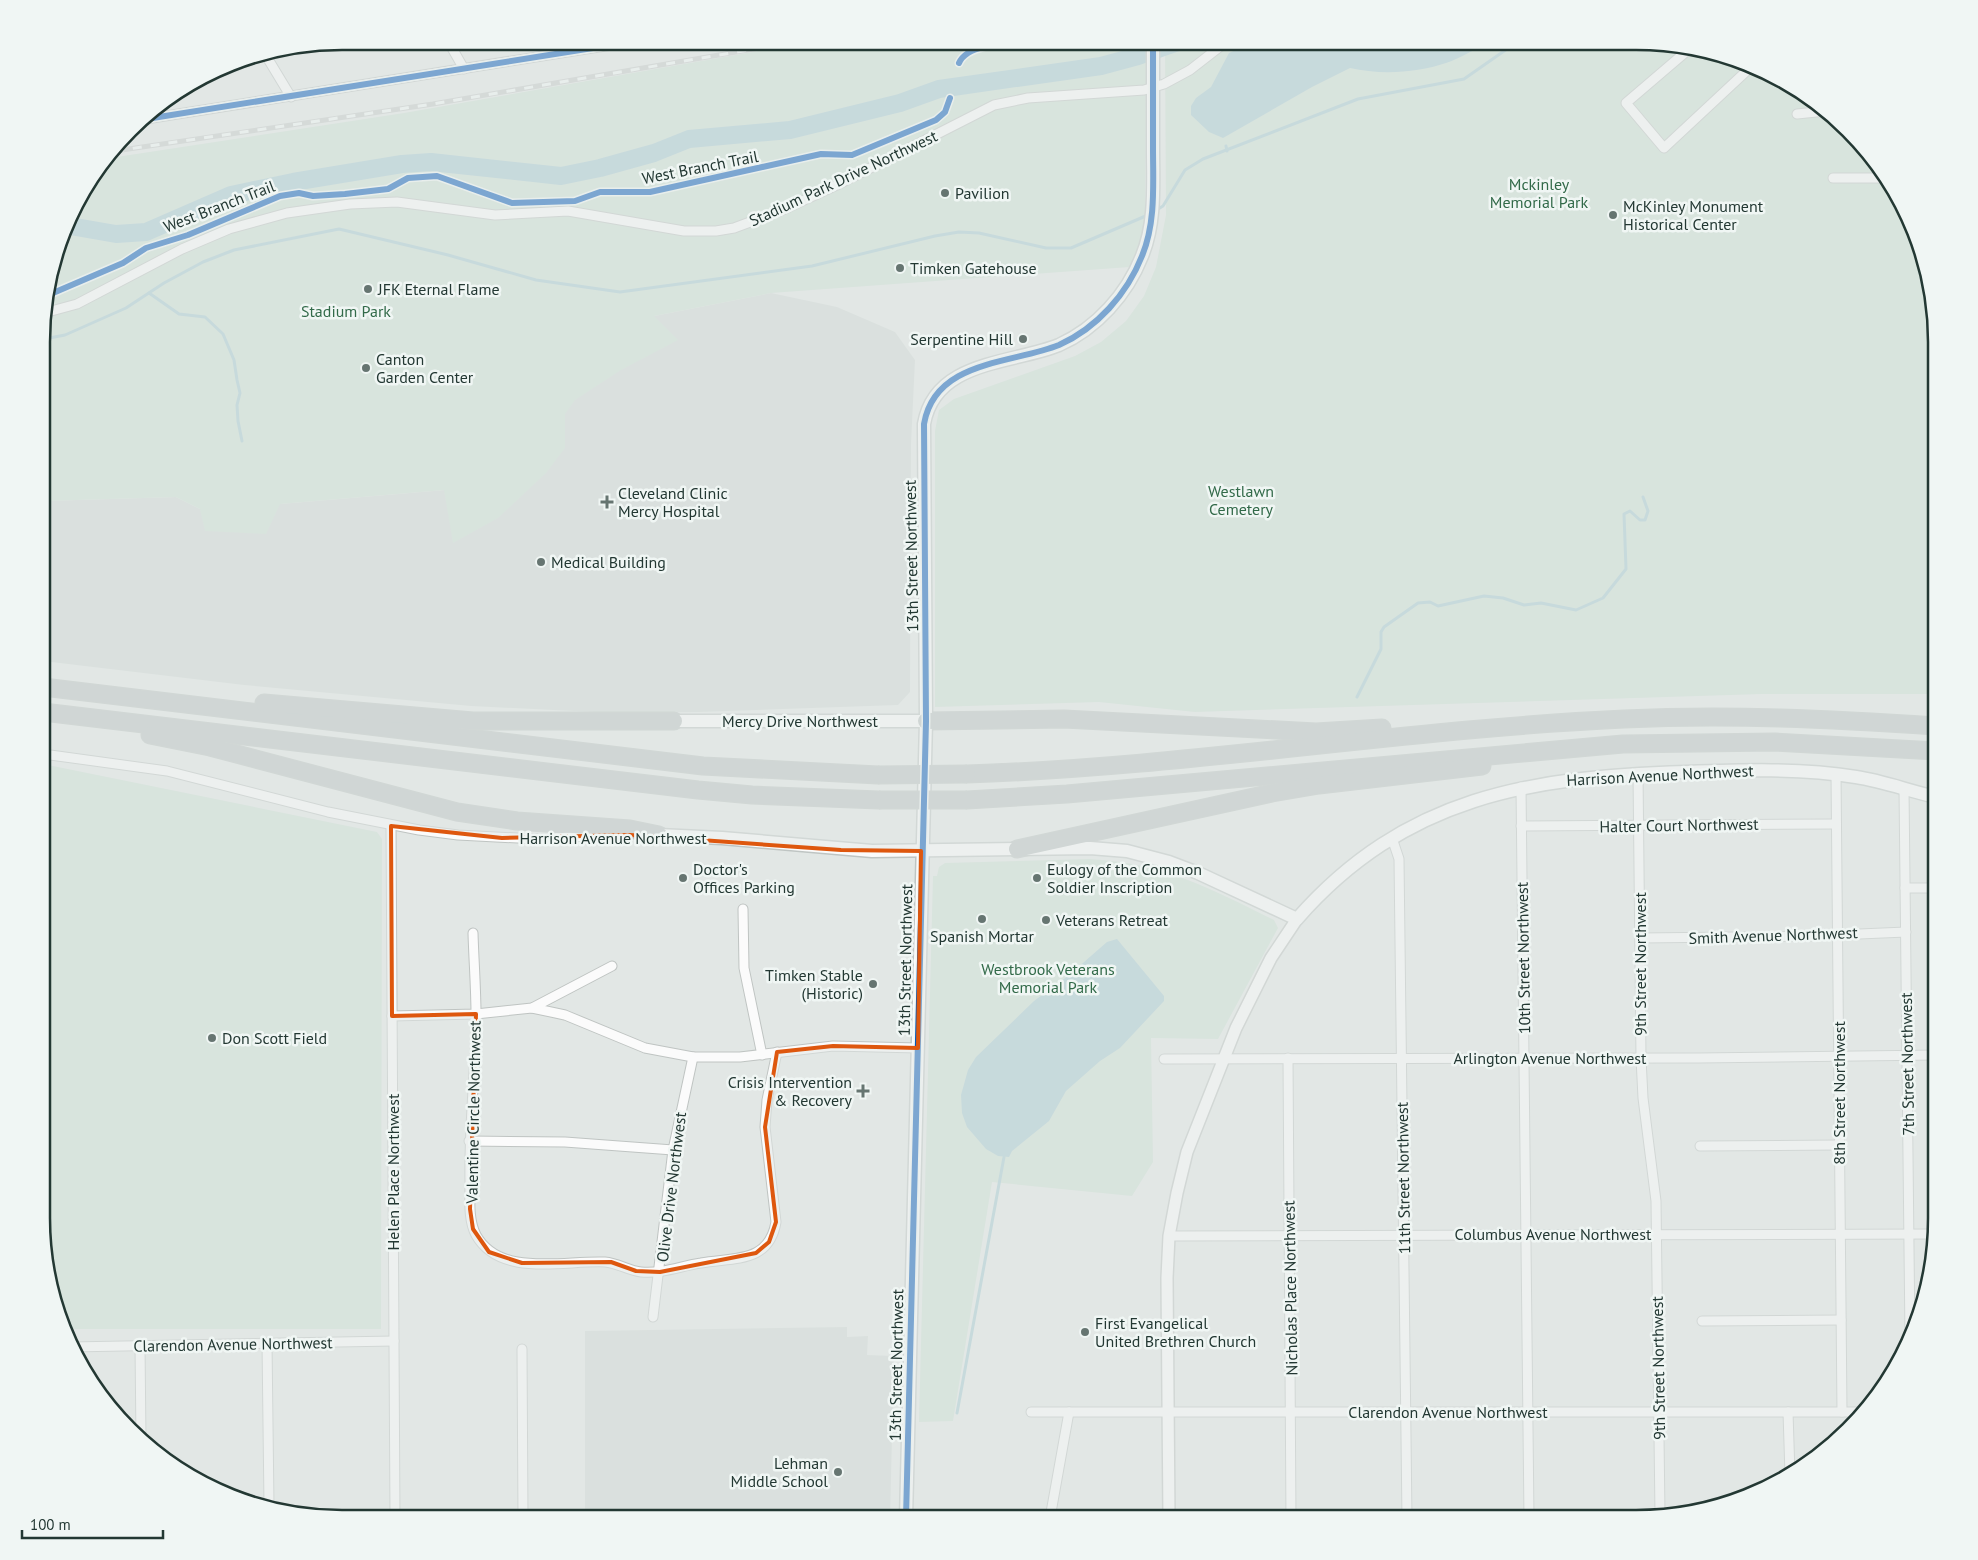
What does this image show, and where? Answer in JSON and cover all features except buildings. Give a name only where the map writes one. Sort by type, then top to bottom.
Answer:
[{"type":"highway","points":[[50,688],[704,766],[878,776],[1060,769],[1541,724],[1623,719],[1722,716],[1828,719],[1928,725]]},
{"type":"highway","points":[[147,700],[254,702],[473,721],[674,721]]},
{"type":"highway","points":[[50,713],[698,790],[762,796],[879,800],[968,800],[1086,792],[1623,744],[1775,742],[1928,750]]},
{"type":"highway","points":[[926,721],[1064,719],[1316,732],[1493,718],[1541,724]]},
{"type":"highway","points":[[50,723],[183,741],[457,812],[552,825],[630,829],[659,835]]},
{"type":"highway","points":[[1018,849],[1272,793],[1401,775],[1539,760],[1623,744]]},
{"type":"main road","points":[[1153,82],[1154,50]]},
{"type":"main road","name":"13th Street Northwest","points":[[906,1510],[921,850],[926,721],[924,430],[930,404],[946,384],[962,374],[1058,345],[1093,324],[1116,300],[1133,276],[1143,254],[1150,230],[1153,188],[1153,82]]},
{"type":"main road","name":"Mercy Drive Northwest","points":[[674,721],[926,721]]},
{"type":"main road","name":"Harrison Avenue Northwest","points":[[659,835],[722,838],[841,850],[1090,848],[1148,855],[1198,873],[1297,919],[1328,886],[1411,826],[1462,805],[1521,787],[1572,779],[1638,774],[1755,770],[1836,774],[1871,780],[1928,795]]},
{"type":"street","points":[[453,50],[464,70]]},
{"type":"street","points":[[154,118],[584,50]]},
{"type":"street","name":"Stadium Park Drive Northwest","points":[[52,311],[84,301],[159,260],[229,229],[287,213],[350,204],[397,202],[495,215],[568,211],[684,231],[716,231],[734,228],[758,220],[837,185],[994,105],[1028,98],[1128,93],[1153,82],[1190,70],[1216,50]]},
{"type":"street","points":[[1683,54],[1626,103],[1664,148],[1746,71]]},
{"type":"street","points":[[268,60],[291,97]]},
{"type":"street","points":[[1797,114],[1816,112]]},
{"type":"street","points":[[1833,178],[1878,178]]},
{"type":"street","name":"Harrison Avenue Northwest","points":[[50,755],[167,771],[391,826],[458,835],[502,838],[659,835]]},
{"type":"street","name":"9th Street Northwest","points":[[1638,774],[1641,1058],[1643,1098],[1656,1201],[1660,1509]]},
{"type":"street","name":"8th Street Northwest","points":[[1836,774],[1842,1412]]},
{"type":"street","name":"10th Street Northwest","points":[[1521,787],[1529,1510]]},
{"type":"street","name":"7th Street Northwest","points":[[1904,788],[1910,1320]]},
{"type":"street","name":"Halter Court Northwest","points":[[1522,826],[1836,824]]},
{"type":"street","name":"Helen Place Northwest","points":[[391,826],[395,1510]]},
{"type":"street","name":"11th Street Northwest","points":[[1392,838],[1399,859],[1407,1510]]},
{"type":"street","points":[[1905,888],[1928,888]]},
{"type":"street","points":[[743,908],[744,968],[762,1055]]},
{"type":"street","points":[[1169,1510],[1169,1236],[1187,1152],[1250,998],[1271,958],[1297,919]]},
{"type":"street","name":"Smith Avenue Northwest","points":[[1640,938],[1906,932]]},
{"type":"street","name":"Valentine Circle Northwest","points":[[473,933],[476,1014],[469,1141],[472,1222],[480,1241],[495,1256],[522,1263],[611,1262],[636,1271],[660,1272],[701,1263],[750,1256],[763,1248],[772,1236],[776,1213],[765,1128],[767,1100],[777,1052]]},
{"type":"street","points":[[532,1008],[612,966]]},
{"type":"street","points":[[392,1016],[476,1014],[532,1008],[565,1015],[644,1048],[693,1057],[718,1059],[833,1046],[918,1048]]},
{"type":"street","name":"Arlington Avenue Northwest","points":[[1164,1059],[1928,1055]]},
{"type":"street","name":"Olive Drive Northwest","points":[[653,1317],[660,1272],[673,1150],[693,1057]]},
{"type":"street","name":"Nicholas Place Northwest","points":[[1288,1058],[1291,1510]]},
{"type":"street","points":[[469,1141],[566,1142],[673,1150]]},
{"type":"street","points":[[1700,1146],[1839,1146]]},
{"type":"street","name":"Columbus Avenue Northwest","points":[[1169,1236],[1927,1234]]},
{"type":"street","points":[[1702,1321],[1841,1320]]},
{"type":"street","name":"Clarendon Avenue Northwest","points":[[80,1347],[394,1341]]},
{"type":"street","points":[[267,1343],[269,1501]]},
{"type":"street","points":[[140,1345],[141,1429]]},
{"type":"street","points":[[522,1349],[523,1510]]},
{"type":"street","name":"Clarendon Avenue Northwest","points":[[1031,1412],[1855,1412]]},
{"type":"street","points":[[1051,1510],[1069,1412]]},
{"type":"street","points":[[1788,1412],[1790,1466]]},
{"type":"highlighted area","points":[[391,826],[502,838],[630,835],[841,850],[921,851],[918,1048],[833,1046],[777,1052],[765,1127],[776,1222],[769,1242],[756,1253],[660,1272],[636,1271],[611,1262],[522,1263],[489,1252],[473,1229],[470,1209],[476,1014],[392,1016]]},
{"type":"shaded area","name":"Cleveland Clinic Mercy Hospital","points":[[771,293],[837,307],[895,332],[915,360],[911,444],[910,692],[898,705],[614,713],[471,706],[244,685],[50,662],[50,501],[176,497],[200,509],[445,490],[593,328]]},
{"type":"shaded area","points":[[847,1327],[847,1337],[868,1336],[867,1355],[894,1356],[890,1510],[585,1510],[585,1331]]},
{"type":"green space","name":"Stadium Park","points":[[764,50],[1146,50],[1145,234],[1130,267],[771,293],[654,316],[678,340],[621,370],[575,400],[565,414],[565,448],[546,473],[498,518],[453,543],[444,490],[280,504],[266,534],[205,531],[200,509],[176,497],[50,501],[50,342],[52,304],[60,266],[72,230],[89,196],[115,157],[404,113]]},
{"type":"green space","name":"Westlawn Cemetery","points":[[1165,50],[1636,50],[1674,52],[1730,65],[1765,80],[1798,99],[1829,122],[1868,164],[1898,213],[1913,248],[1918,266],[1926,304],[1928,342],[1928,694],[1762,694],[1195,712],[1099,702],[935,707],[935,431],[939,410],[954,399],[1075,356],[1101,342],[1126,321],[1144,296],[1156,267],[1166,215]]},
{"type":"green space","name":"Don Scott Field","points":[[50,765],[377,832],[382,839],[381,1329],[72,1329],[60,1294],[52,1256],[50,1218]]},
{"type":"green space","name":"Westbrook Veterans Memorial Park","points":[[1089,859],[1116,861],[1140,866],[1185,879],[1274,920],[1278,928],[1218,1039],[1151,1038],[1153,1162],[1132,1196],[992,1182],[953,1421],[919,1422],[933,876],[937,876],[939,867],[945,863]]},
{"type":"water","points":[[1236,50],[1473,50],[1452,61],[1411,71],[1374,72],[1350,68],[1312,87],[1223,138],[1209,132],[1191,115],[1191,106],[1196,98],[1211,87],[1229,53]]},
{"type":"water","points":[[1117,939],[1164,996],[1164,1001],[1120,1048],[1100,1061],[1066,1091],[1049,1121],[1012,1151],[1009,1157],[998,1156],[986,1149],[967,1127],[962,1113],[961,1095],[968,1070],[976,1057],[1034,1001],[1068,976],[1107,942]]},
{"type":"waterway","points":[[74,227],[116,234],[146,232],[231,195],[293,182],[402,164],[431,162],[561,176],[600,168],[654,153],[689,139],[790,130],[900,103],[939,89],[1101,66],[1155,50]]},
{"type":"waterway","points":[[1155,211],[1163,206],[1185,170],[1203,159],[1358,99],[1464,79],[1506,50]]},
{"type":"waterway","points":[[1226,146],[1227,151]]},
{"type":"waterway","points":[[50,338],[65,335],[126,308],[164,283],[203,262],[234,250],[339,229],[448,255],[536,280],[620,292],[812,266],[935,236],[959,232],[979,233],[1046,248],[1071,248],[1148,215]]},
{"type":"waterway","points":[[149,293],[179,314],[205,317],[223,334],[234,360],[240,393],[237,405],[242,441]]},
{"type":"waterway","points":[[1357,697],[1381,649],[1381,632],[1384,627],[1418,603],[1430,602],[1438,606],[1484,596],[1503,598],[1524,605],[1541,603],[1576,610],[1603,598],[1626,569],[1624,514],[1630,511],[1640,520],[1645,520],[1648,511],[1643,497]]},
{"type":"waterway","points":[[957,1413],[1004,1157]]},
{"type":"railway","points":[[121,150],[433,104],[748,50]]},
{"type":"cycle path","points":[[154,118],[580,50]]},
{"type":"cycle path","points":[[959,63],[964,56],[974,50]]},
{"type":"cycle path","points":[[906,1510],[926,721],[924,424],[931,403],[943,387],[959,376],[999,361],[1059,345],[1073,338],[1098,319],[1128,284],[1142,256],[1152,216],[1153,50]]},
{"type":"cycle path","name":"West Branch Trail","points":[[54,292],[123,263],[146,248],[188,235],[280,196],[299,193],[313,196],[345,194],[388,189],[408,178],[437,176],[512,203],[575,201],[600,192],[650,192],[821,154],[852,155],[936,120],[945,112],[950,98]]},
{"type":"place","name":"Pavilion","points":[[945,193]]},
{"type":"place","name":"McKinley Monument Historical Center","points":[[1613,215]]},
{"type":"place","name":"Timken Gatehouse","points":[[900,268]]},
{"type":"place","name":"JFK Eternal Flame","points":[[368,289]]},
{"type":"place","name":"Serpentine Hill","points":[[1023,339]]},
{"type":"place","name":"Canton Garden Center","points":[[366,368]]},
{"type":"place","name":"Cleveland Clinic Mercy Hospital","points":[[607,502]]},
{"type":"place","name":"Medical Building","points":[[541,562]]},
{"type":"place","name":"Doctor's Offices Parking","points":[[683,878]]},
{"type":"place","name":"Eulogy of the Common Soldier Inscription","points":[[1037,878]]},
{"type":"place","name":"Spanish Mortar","points":[[982,919]]},
{"type":"place","name":"Veterans Retreat","points":[[1046,920]]},
{"type":"place","name":"Timken Stable (Historic)","points":[[873,984]]},
{"type":"place","name":"Don Scott Field","points":[[212,1038]]},
{"type":"place","name":"Crisis Intervention & Recovery","points":[[863,1091]]},
{"type":"place","name":"First Evangelical United Brethren Church","points":[[1085,1332]]},
{"type":"place","name":"Lehman Middle School","points":[[838,1472]]},
{"type":"park label","name":"Mckinley Memorial Park","points":[[1539,193]]}]
